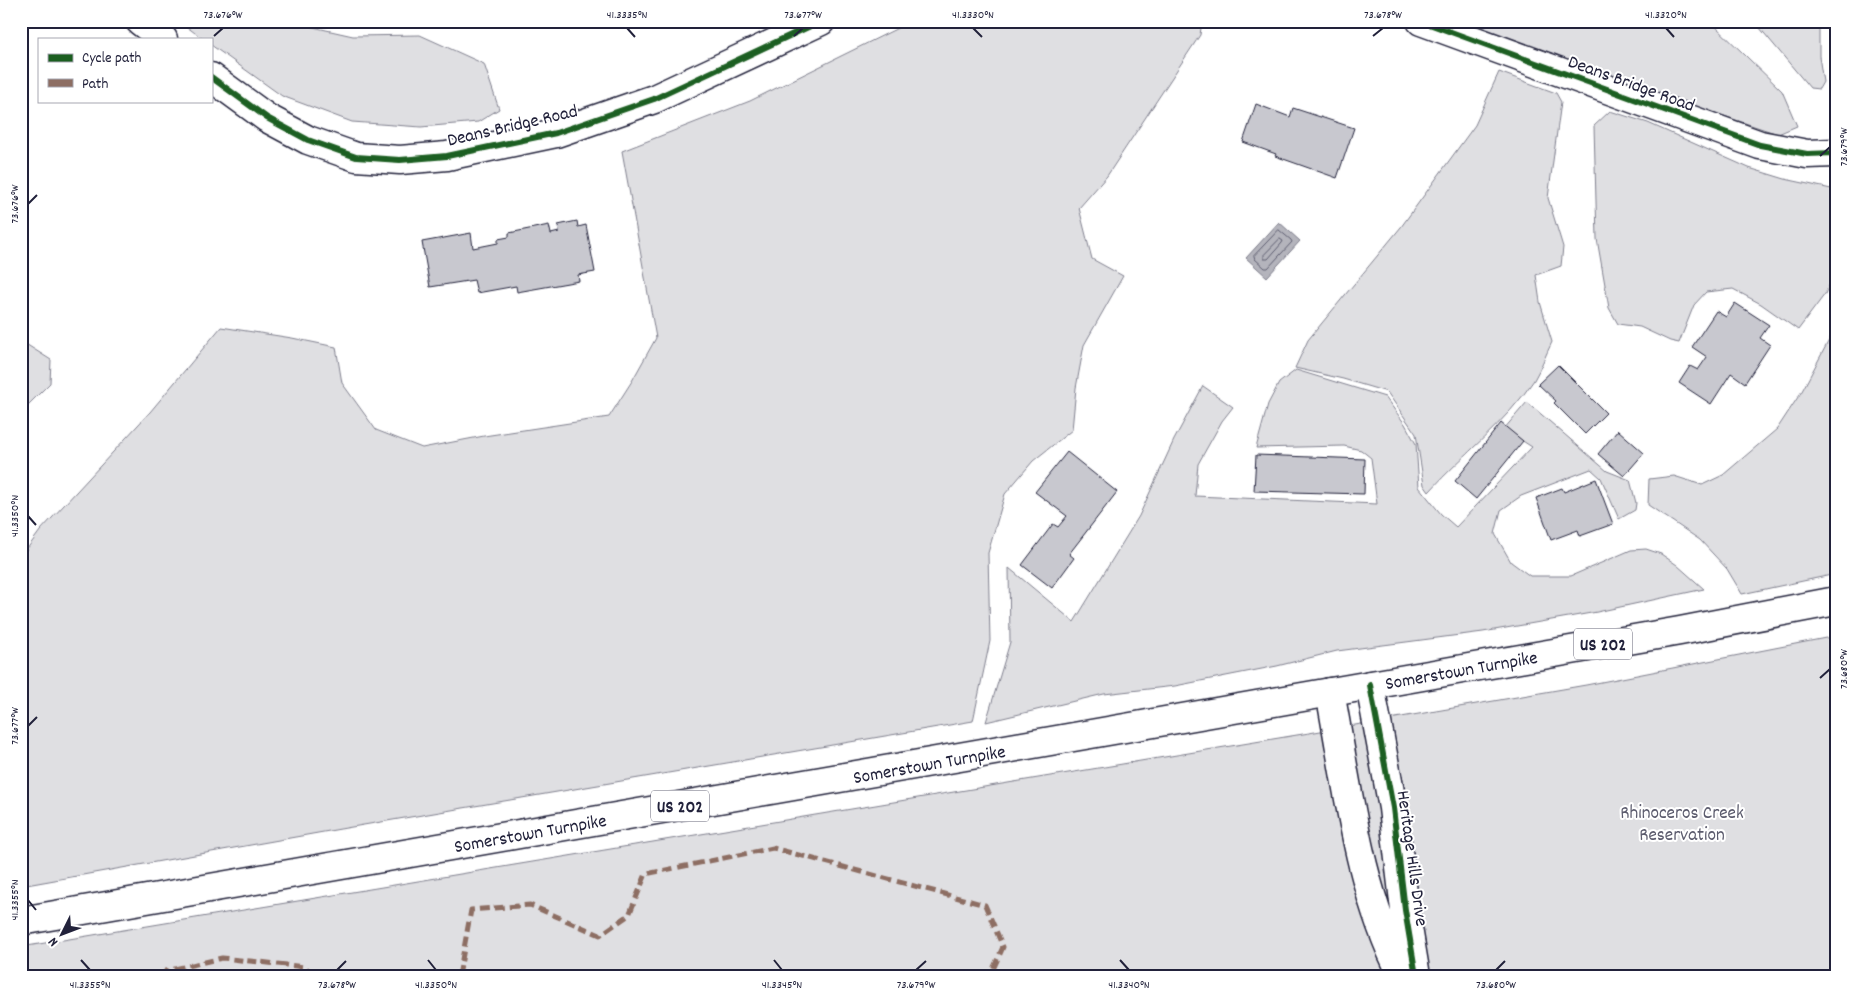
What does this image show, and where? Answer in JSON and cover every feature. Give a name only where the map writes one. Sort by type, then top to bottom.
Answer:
[{"type":"main road","points":[[140,21],[162,38]]},
{"type":"main road","name":"Deans Bridge Road","points":[[212,78],[267,118],[308,140],[356,157],[400,160],[446,156],[556,133],[654,99],[712,74],[821,21]]},
{"type":"main road","name":"Deans Bridge Road","points":[[1421,21],[1760,145],[1807,154],[1836,153]]},
{"type":"main road","name":"Somerstown Turnpike","points":[[21,921],[1680,631],[1836,601]]},
{"type":"main road","name":"Heritage Hills Drive","points":[[1370,685],[1393,808],[1405,910],[1416,976]]},
{"type":"main road","name":"Heritage Hills Drive","points":[[1330,692],[1362,864],[1379,919],[1403,976]]},
{"type":"green space","points":[[179,21],[286,21],[353,36],[420,35],[484,64],[499,109],[478,122],[421,127],[352,122],[282,96],[212,46],[212,38],[202,38]]},
{"type":"green space","points":[[912,21],[1202,21],[1200,35],[1107,176],[1079,208],[1092,259],[1123,276],[1084,345],[1076,388],[1072,430],[1033,461],[1005,494],[988,553],[990,641],[973,721],[346,828],[21,886],[21,557],[40,531],[150,412],[221,327],[336,347],[342,383],[376,430],[422,448],[484,436],[609,417],[656,338],[622,151],[750,101]]},
{"type":"green space","points":[[1450,21],[1710,21],[1782,91],[1797,126],[1778,134],[1610,78]]},
{"type":"green space","points":[[1754,21],[1819,21],[1819,56],[1823,82],[1819,89],[1810,88]]},
{"type":"green space","points":[[1499,72],[1556,93],[1561,102],[1548,198],[1563,247],[1561,266],[1536,275],[1540,302],[1552,342],[1537,375],[1523,396],[1429,492],[1424,485],[1416,434],[1387,392],[1295,368],[1308,340],[1401,227],[1475,125]]},
{"type":"green space","points":[[1610,111],[1648,123],[1749,168],[1785,179],[1836,190],[1836,271],[1825,294],[1798,330],[1761,304],[1733,289],[1706,292],[1694,305],[1679,343],[1670,341],[1640,327],[1618,324],[1609,308],[1597,239],[1594,126]]},
{"type":"green space","points":[[1836,327],[1836,574],[1742,594],[1727,569],[1700,540],[1648,505],[1649,479],[1674,476],[1702,485],[1723,475],[1777,429],[1802,391]]},
{"type":"green space","points":[[21,341],[51,360],[50,383],[21,412]]},
{"type":"green space","points":[[1296,370],[1385,397],[1405,424],[1416,444],[1419,487],[1441,514],[1456,527],[1532,447],[1504,429],[1527,402],[1607,471],[1630,480],[1636,503],[1635,510],[1619,519],[1601,478],[1591,469],[1521,496],[1501,510],[1495,534],[1511,562],[1530,576],[1571,576],[1631,550],[1646,549],[1661,554],[1677,565],[1704,589],[1597,612],[1483,632],[1337,651],[1277,666],[1175,686],[1104,694],[986,722],[1010,642],[1009,568],[1074,622],[1139,516],[1174,440],[1203,386],[1233,407],[1222,421],[1198,464],[1195,496],[1377,504],[1371,458],[1361,450],[1344,446],[1256,448],[1268,404],[1279,383]]},
{"type":"green space","name":"Rhinoceros Creek Reservation","points":[[1836,636],[1836,976],[21,976],[21,947],[1309,733],[1586,685]]},
{"type":"water","points":[[1279,222],[1300,241],[1267,277],[1246,258]]},
{"type":"building","points":[[1256,104],[1290,117],[1293,108],[1354,128],[1337,178],[1275,156],[1276,154],[1243,142]]},
{"type":"building","points":[[577,221],[578,227],[586,225],[595,272],[578,275],[579,281],[517,292],[516,286],[477,293],[474,280],[430,287],[422,242],[471,233],[473,248],[498,243],[498,239],[509,237],[509,233],[549,225],[551,234],[559,232],[558,225]]},
{"type":"building","points":[[1735,303],[1769,325],[1760,338],[1770,345],[1745,383],[1731,373],[1711,404],[1679,383],[1690,366],[1698,370],[1707,357],[1692,347],[1716,311],[1726,317]]},
{"type":"building","points":[[1558,365],[1606,413],[1585,434],[1538,384]]},
{"type":"building","points":[[1501,423],[1523,441],[1476,499],[1455,481]]},
{"type":"building","points":[[1618,430],[1644,453],[1624,476],[1598,454]]},
{"type":"building","points":[[1067,452],[1117,492],[1069,554],[1074,558],[1052,588],[1022,565],[1053,524],[1058,527],[1067,516],[1035,492]]},
{"type":"building","points":[[1256,455],[1365,459],[1364,494],[1254,491]]},
{"type":"building","points":[[1596,479],[1613,524],[1580,536],[1578,530],[1551,540],[1536,498],[1562,488],[1564,492]]},
{"type":"marked path","points":[[459,976],[471,910],[530,905],[600,935],[629,915],[646,874],[773,848],[985,905],[1003,947],[990,976]]},
{"type":"marked path","points":[[161,976],[166,971],[222,958],[305,967],[314,976]]},
{"type":"cycle path","points":[[212,78],[267,118],[308,140],[356,157],[400,160],[447,156],[556,133],[654,99],[821,21]]},
{"type":"cycle path","points":[[1421,21],[1760,145],[1807,154],[1836,153]]},
{"type":"cycle path","points":[[1370,685],[1393,808],[1405,910],[1416,976]]}]
